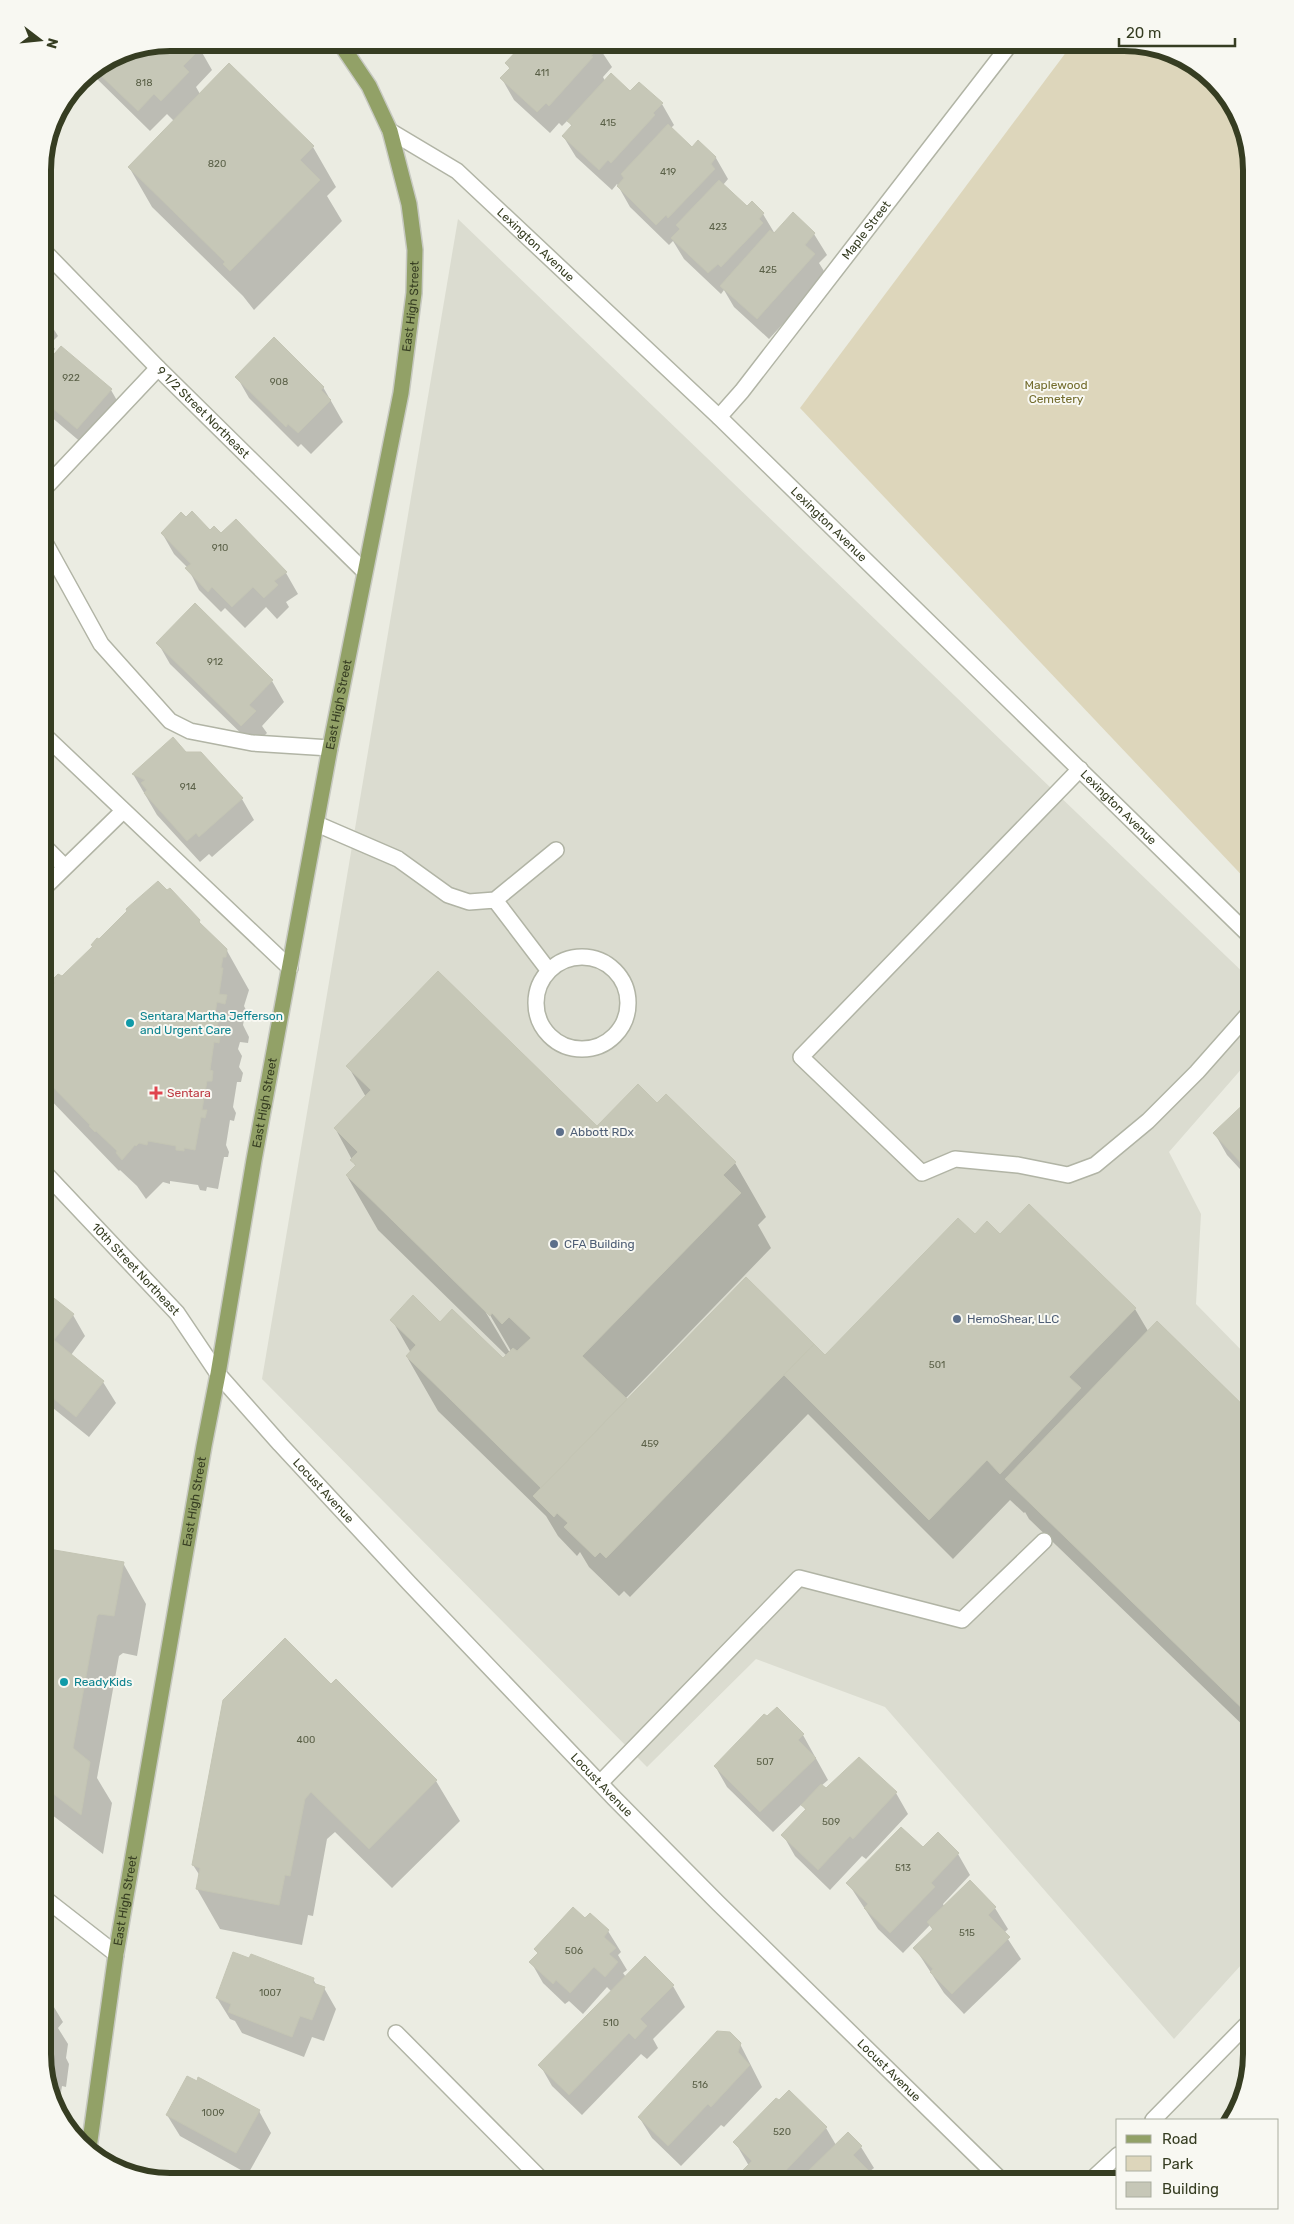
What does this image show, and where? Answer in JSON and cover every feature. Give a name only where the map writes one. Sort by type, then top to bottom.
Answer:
[{"type":"main road","name":"East High Street","points":[[90,2141],[116,1954],[202,1456],[330,748],[401,393],[414,293],[415,250],[409,204],[390,131],[369,86],[346,51]]},
{"type":"street","name":"Maple Street","points":[[719,417],[742,390],[1004,52]]},
{"type":"street","name":"Lexington Avenue","points":[[390,131],[457,172],[719,417],[1243,928]]},
{"type":"street","name":"9 1/2 Street Northeast","points":[[52,259],[158,368],[364,571]]},
{"type":"street","points":[[52,481],[158,368]]},
{"type":"street","points":[[52,556],[101,644],[170,721],[190,731],[252,743],[330,748]]},
{"type":"street","points":[[52,742],[290,968]]},
{"type":"street","points":[[1080,769],[801,1058],[922,1173],[955,1158],[1068,1175],[1095,1165],[1135,1134],[1197,1072],[1243,1021]]},
{"type":"street","points":[[52,880],[123,811]]},
{"type":"street","points":[[317,824],[398,859],[448,895],[469,902],[495,900],[556,850]]},
{"type":"street","points":[[52,854],[65,867]]},
{"type":"street","points":[[495,900],[549,971]]},
{"type":"street","points":[[575,957],[590,957],[604,962],[616,971],[624,983],[628,998],[628,1012],[623,1026],[614,1038],[601,1046],[587,1050],[571,1048],[556,1042],[544,1031],[538,1016],[536,1000],[540,984],[549,971],[561,962],[575,957]]},
{"type":"street","name":"10th Street Northeast","points":[[51,1180],[177,1313],[218,1374]]},
{"type":"street","name":"Locust Avenue","points":[[218,1374],[409,1583],[600,1783],[725,1910],[993,2173]]},
{"type":"street","points":[[600,1783],[799,1578],[962,1620],[1044,1540]]},
{"type":"street","points":[[51,1904],[116,1954]]},
{"type":"street","points":[[1154,2119],[1243,2029]]},
{"type":"street","points":[[396,2033],[534,2172]]},
{"type":"street","points":[[1099,2173],[1116,2157]]},
{"type":"shaded area","points":[[458,219],[1243,972],[1243,1067],[1169,1152],[1201,1214],[1196,1304],[1243,1352],[1243,1963],[1174,2039],[885,1707],[756,1659],[647,1767],[262,1379]]},
{"type":"green space","name":"Maplewood Cemetery","points":[[1066,52],[1131,52],[1162,58],[1190,71],[1213,92],[1223,104],[1234,125],[1242,155],[1243,170],[1243,877],[800,408]]},
{"type":"building","points":[[198,51],[183,66],[189,72],[161,101],[154,94],[138,111],[100,75],[125,60],[155,52]]},
{"type":"building","points":[[516,51],[595,51],[591,56],[593,57],[549,106],[546,103],[537,112],[500,78],[510,68],[505,63]]},
{"type":"building","points":[[229,63],[314,146],[300,160],[320,180],[230,271],[223,264],[225,262],[128,167]]},
{"type":"building","points":[[611,73],[630,91],[639,82],[663,103],[653,113],[655,115],[611,163],[608,160],[599,170],[562,136],[572,125],[567,121]]},
{"type":"building","points":[[668,124],[692,147],[698,140],[716,157],[711,164],[715,169],[668,218],[666,215],[656,225],[617,186],[624,178],[621,174]]},
{"type":"building","points":[[719,180],[747,206],[752,201],[764,213],[759,219],[763,223],[721,267],[718,264],[708,273],[671,238],[680,229],[676,225]]},
{"type":"building","points":[[793,212],[815,233],[805,245],[815,254],[757,319],[720,286],[770,230],[774,233]]},
{"type":"building","points":[[274,337],[324,387],[321,390],[331,400],[298,433],[288,424],[286,427],[235,377]]},
{"type":"building","points":[[61,346],[112,389],[77,429],[52,408],[52,357]]},
{"type":"building","points":[[192,511],[210,530],[214,526],[221,533],[236,519],[287,572],[274,581],[278,585],[264,598],[253,587],[232,607],[212,587],[208,592],[185,568],[191,564],[161,533],[181,512],[186,517]]},
{"type":"building","points":[[195,603],[273,680],[249,705],[256,711],[241,726],[156,643]]},
{"type":"building","points":[[173,737],[186,752],[201,752],[243,798],[199,837],[196,833],[187,841],[144,793],[147,790],[141,783],[145,780],[132,774]]},
{"type":"building","name":"Sentara Martha Jefferson and Urgent Care","points":[[158,881],[167,890],[170,888],[200,920],[199,922],[227,949],[221,968],[223,968],[219,994],[227,995],[225,1004],[217,1002],[215,1014],[220,1014],[216,1031],[221,1032],[219,1043],[214,1042],[210,1070],[213,1071],[212,1081],[207,1081],[202,1110],[207,1110],[205,1118],[201,1117],[195,1150],[184,1148],[184,1151],[176,1150],[176,1146],[148,1141],[147,1145],[139,1143],[135,1145],[122,1160],[116,1153],[117,1151],[95,1132],[52,1086],[52,986],[55,983],[52,980],[58,974],[62,976],[93,946],[91,945],[97,938],[99,939],[127,911],[126,909]]},
{"type":"building","name":"CFA Building","points":[[438,971],[597,1126],[638,1084],[657,1103],[666,1094],[736,1162],[723,1175],[741,1193],[582,1356],[627,1399],[541,1488],[406,1356],[416,1345],[390,1320],[413,1295],[440,1322],[452,1309],[503,1358],[513,1348],[517,1351],[531,1338],[509,1317],[502,1324],[492,1313],[490,1316],[346,1175],[356,1165],[350,1160],[358,1152],[334,1128],[371,1090],[346,1066]]},
{"type":"building","points":[[1243,1105],[1243,1165],[1213,1133]]},
{"type":"building","points":[[1029,1204],[1136,1308],[1069,1377],[1081,1388],[1000,1474],[987,1460],[929,1520],[784,1375],[814,1344],[825,1355],[958,1218],[975,1234],[987,1221],[1000,1234]]},
{"type":"building","points":[[746,1277],[814,1344],[606,1558],[600,1552],[595,1557],[564,1527],[568,1523],[557,1513],[554,1517],[533,1496]]},
{"type":"building","points":[[51,1296],[74,1314],[54,1340],[104,1381],[76,1417],[51,1397]]},
{"type":"building","points":[[1157,1321],[1243,1405],[1243,1709],[1005,1479]]},
{"type":"building","name":"ReadyKids","points":[[51,1549],[124,1562],[114,1616],[99,1614],[97,1616],[73,1748],[90,1762],[81,1815],[51,1792]]},
{"type":"building","points":[[285,1638],[331,1684],[336,1679],[437,1780],[369,1849],[311,1792],[305,1799],[290,1876],[285,1875],[279,1905],[196,1889],[200,1868],[192,1865],[223,1700]]},
{"type":"building","points":[[777,1707],[804,1734],[798,1740],[816,1758],[760,1812],[714,1766],[764,1714],[767,1716]]},
{"type":"building","points":[[859,1757],[897,1792],[853,1839],[850,1836],[818,1870],[781,1835],[806,1809],[801,1805],[821,1784],[826,1788]]},
{"type":"building","points":[[901,1827],[923,1847],[938,1832],[959,1853],[931,1883],[935,1887],[890,1933],[864,1908],[868,1904],[846,1883]]},
{"type":"building","points":[[970,1880],[996,1907],[988,1915],[1010,1937],[952,1994],[930,1972],[933,1969],[913,1948],[933,1929],[927,1922]]},
{"type":"building","points":[[573,1907],[585,1918],[590,1913],[609,1930],[604,1937],[616,1948],[609,1954],[618,1962],[605,1977],[594,1967],[570,1993],[556,1980],[553,1984],[529,1962],[538,1953],[534,1949]]},
{"type":"building","points":[[233,1952],[249,1958],[251,1954],[314,1978],[313,1983],[325,1987],[312,2020],[300,2016],[292,2037],[228,2012],[231,2004],[216,1998]]},
{"type":"building","points":[[645,1956],[674,1985],[640,2019],[647,2026],[635,2039],[629,2033],[569,2095],[538,2065]]},
{"type":"building","points":[[717,2031],[730,2032],[741,2043],[738,2052],[750,2065],[711,2107],[708,2104],[668,2146],[638,2117]]},
{"type":"building","points":[[187,2076],[197,2081],[198,2077],[260,2110],[236,2153],[166,2115]]},
{"type":"building","points":[[789,2090],[827,2127],[784,2173],[740,2173],[752,2161],[733,2142],[776,2098],[779,2100]]},
{"type":"building","points":[[848,2132],[862,2146],[853,2155],[871,2173],[807,2173]]},
{"type":"place","name":"Sentara Martha Jefferson and Urgent Care","points":[[130,1023]]},
{"type":"place","name":"Sentara","points":[[156,1093]]},
{"type":"place","name":"Abbott RDx","points":[[560,1132]]},
{"type":"place","name":"CFA Building","points":[[554,1244]]},
{"type":"place","name":"HemoShear, LLC","points":[[957,1319]]},
{"type":"place","name":"ReadyKids","points":[[64,1682]]}]
